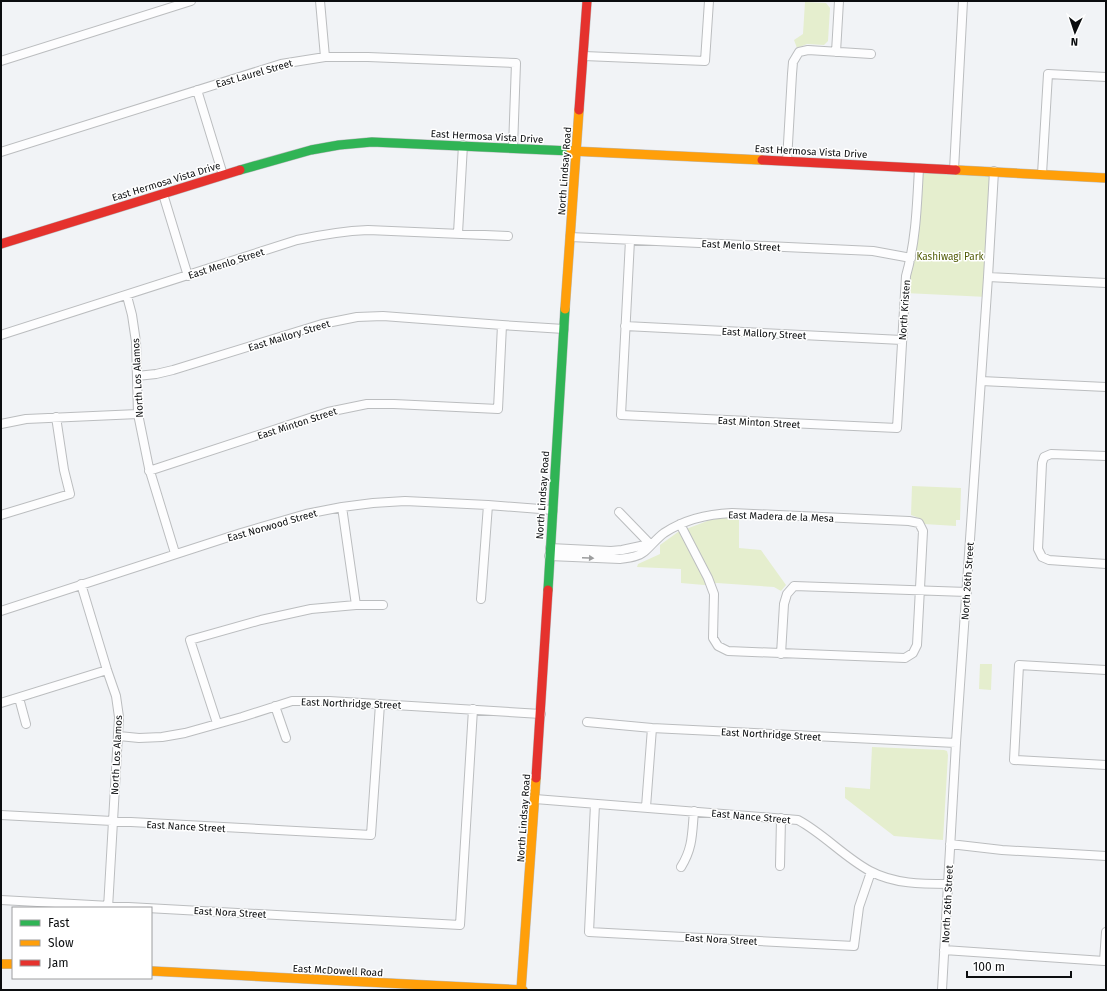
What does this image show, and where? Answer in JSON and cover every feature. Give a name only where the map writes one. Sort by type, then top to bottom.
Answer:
[{"type":"main road","name":"North Lindsay Road","points":[[522,990],[541,714],[549,552],[576,151],[584,56],[586,1]]},
{"type":"main road","name":"East Hermosa Vista Drive","points":[[1,244],[223,175],[311,150],[339,144],[372,142],[463,145],[994,171],[1106,178]]},
{"type":"main road","points":[[1,964],[12,964]]},
{"type":"main road","name":"East McDowell Road","points":[[152,971],[522,990]]},
{"type":"street","points":[[1,61],[191,1]]},
{"type":"street","points":[[320,1],[324,57]]},
{"type":"street","points":[[584,56],[705,62],[709,1]]},
{"type":"street","points":[[836,52],[839,1]]},
{"type":"street","points":[[954,170],[963,1]]},
{"type":"street","points":[[787,161],[793,62],[799,52],[808,50],[871,54]]},
{"type":"street","name":"East Laurel Street","points":[[1,152],[281,64],[324,57],[368,57],[516,63],[512,148]]},
{"type":"street","points":[[1042,174],[1048,74],[1106,77]]},
{"type":"street","points":[[197,90],[223,175]]},
{"type":"street","points":[[458,233],[463,145]]},
{"type":"street","name":"North Kristen","points":[[897,428],[906,276],[911,258],[917,215],[919,168]]},
{"type":"street","name":"North 26th Street","points":[[942,990],[956,743],[994,171]]},
{"type":"street","points":[[163,194],[188,276]]},
{"type":"street","name":"East Menlo Street","points":[[1,335],[127,296],[297,240],[334,233],[368,230],[508,236]]},
{"type":"street","name":"East Menlo Street","points":[[570,237],[873,251],[911,258]]},
{"type":"street","points":[[625,326],[630,240]]},
{"type":"street","points":[[988,277],[1106,283]]},
{"type":"street","name":"North Los Alamos","points":[[127,296],[132,315],[136,342],[138,414],[149,471],[176,553]]},
{"type":"street","name":"East Mallory Street","points":[[137,376],[173,370],[322,324],[357,317],[383,316],[564,329]]},
{"type":"street","name":"East Minton Street","points":[[149,471],[328,412],[367,404],[401,404],[498,409],[502,325]]},
{"type":"street","name":"East Mallory Street","points":[[625,326],[902,340]]},
{"type":"street","name":"East Minton Street","points":[[625,326],[621,415],[897,428]]},
{"type":"street","points":[[981,381],[1106,387]]},
{"type":"street","points":[[1,424],[26,419],[138,414]]},
{"type":"street","points":[[1,515],[70,494],[64,470],[56,417]]},
{"type":"street","points":[[1106,456],[1052,454],[1044,457],[1042,463],[1038,549],[1042,557],[1048,560],[1106,564]]},
{"type":"street","name":"East Norwood Street","points":[[1,611],[176,553],[306,514],[342,507],[405,501],[553,510]]},
{"type":"street","points":[[481,599],[488,505]]},
{"type":"street","points":[[342,507],[356,605]]},
{"type":"street","points":[[619,512],[650,544]]},
{"type":"street","name":"East Madera de la Mesa","points":[[549,552],[611,551],[630,549],[650,544],[680,524],[697,517],[713,514],[732,513],[909,521],[919,523],[923,531],[919,590]]},
{"type":"street","points":[[680,524],[708,578],[714,594],[713,638],[718,646],[728,651],[905,658],[913,653],[917,645],[919,590]]},
{"type":"street","name":"North Los Alamos","points":[[81,584],[116,696],[119,717],[108,907]]},
{"type":"street","points":[[781,654],[784,604],[787,594],[794,586],[967,592]]},
{"type":"street","points":[[217,723],[190,640],[261,620],[311,609],[356,605],[383,606]]},
{"type":"street","points":[[1106,670],[1019,666],[1014,760],[1106,765]]},
{"type":"street","points":[[1,703],[107,670]]},
{"type":"street","points":[[19,698],[26,724]]},
{"type":"street","name":"East Northridge Street","points":[[119,736],[139,738],[162,737],[185,733],[292,701],[311,700],[541,714]]},
{"type":"street","name":"East Nance Street","points":[[1,815],[371,835],[380,704]]},
{"type":"street","points":[[275,706],[286,738]]},
{"type":"street","name":"East Nora Street","points":[[152,909],[460,925],[473,709]]},
{"type":"street","name":"East Northridge Street","points":[[586,722],[652,728],[956,743]]},
{"type":"street","points":[[646,807],[652,728]]},
{"type":"street","name":"East Nance Street","points":[[535,799],[798,820],[812,828],[846,855],[871,872],[891,879],[911,883],[948,884]]},
{"type":"street","name":"East Nora Street","points":[[595,804],[588,932],[854,946],[859,907],[871,872]]},
{"type":"street","points":[[681,867],[688,855],[692,838],[694,811]]},
{"type":"street","points":[[780,866],[781,818]]},
{"type":"street","points":[[950,844],[1002,850],[1106,856]]},
{"type":"street","name":"East Nora Street","points":[[1,900],[108,907]]},
{"type":"street","points":[[944,950],[1104,961],[1106,932]]},
{"type":"green space","points":[[805,2],[826,3],[830,8],[828,41],[824,45],[807,44],[797,48],[794,40],[803,34]]},
{"type":"green space","name":"Kashiwagi Park","points":[[919,168],[994,171],[987,297],[905,293]]},
{"type":"green space","points":[[912,486],[961,488],[960,520],[956,520],[956,526],[924,524],[919,518],[911,515]]},
{"type":"green space","points":[[724,518],[739,519],[739,548],[761,550],[786,585],[781,591],[774,587],[717,583],[704,585],[681,583],[681,569],[637,567],[638,564],[660,554],[660,545],[678,532],[710,520]]},
{"type":"green space","points":[[980,664],[992,664],[991,690],[979,689]]},
{"type":"green space","points":[[872,747],[947,751],[943,840],[894,836],[845,798],[845,787],[870,789]]},
{"type":"traffic: fast","points":[[240,170],[311,150],[339,145],[372,142],[571,151]]},
{"type":"traffic: fast","points":[[548,590],[565,309]]},
{"type":"traffic: slow","points":[[565,309],[579,110]]},
{"type":"traffic: slow","points":[[571,151],[762,160]]},
{"type":"traffic: slow","points":[[956,170],[1106,178]]},
{"type":"traffic: slow","points":[[521,990],[536,778]]},
{"type":"traffic: slow","points":[[1,964],[12,964]]},
{"type":"traffic: slow","points":[[152,971],[523,990]]},
{"type":"traffic: jam","points":[[579,110],[587,1]]},
{"type":"traffic: jam","points":[[762,160],[956,170]]},
{"type":"traffic: jam","points":[[1,244],[240,170]]},
{"type":"traffic: jam","points":[[536,778],[548,590]]}]
